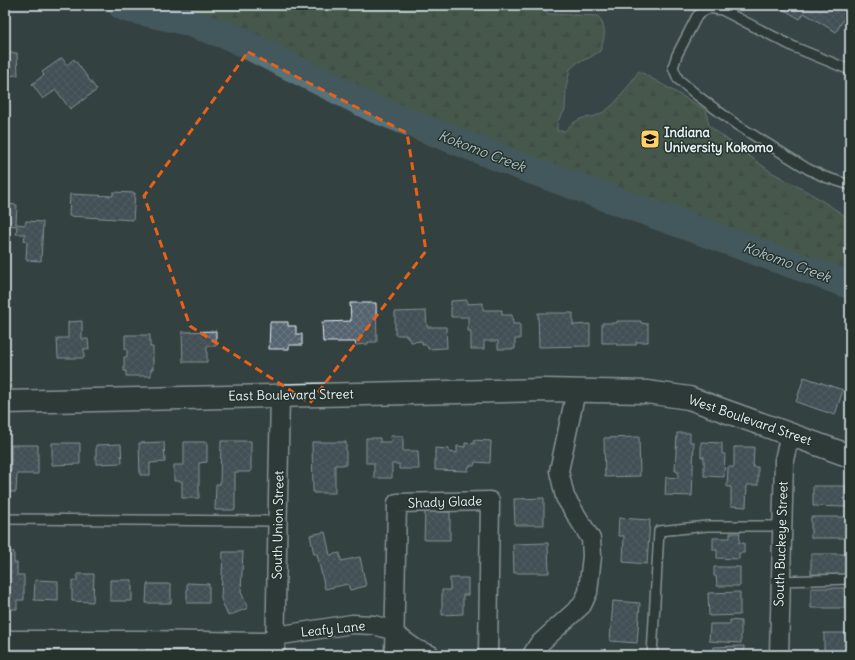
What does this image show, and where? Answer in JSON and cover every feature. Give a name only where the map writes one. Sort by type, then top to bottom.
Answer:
[{"type":"main road","name":"East Boulevard Street","points":[[5,402],[543,390],[576,391]]},
{"type":"main road","name":"West Boulevard Street","points":[[576,391],[647,392],[689,398],[850,456]]},
{"type":"street","points":[[532,655],[538,645],[582,605],[588,592],[592,556],[591,539],[565,497],[559,471],[576,391]]},
{"type":"street","name":"South Union Street","points":[[275,655],[280,396]]},
{"type":"street","name":"South Buckeye Street","points":[[779,655],[784,460],[790,434]]},
{"type":"street","name":"Shady Glade","points":[[394,655],[397,504],[490,501],[488,655]]},
{"type":"street","name":"Leafy Lane","points":[[6,645],[141,647],[268,642],[276,636],[352,624],[374,624],[388,629],[416,649],[431,655]]},
{"type":"lane","points":[[850,70],[794,47],[722,10],[708,8],[697,16],[677,55],[673,67],[678,79],[737,125],[808,169],[825,177],[850,185]]},
{"type":"lane","points":[[5,519],[278,521]]},
{"type":"lane","points":[[652,655],[659,531],[707,526],[782,526]]},
{"type":"lane","points":[[780,581],[850,579]]},
{"type":"highlighted area","points":[[248,52],[407,133],[426,251],[310,403],[190,326],[144,196]]},
{"type":"shaded area","name":"Indiana University Kokomo","points":[[121,5],[850,5],[850,285],[525,168],[375,109],[231,37],[181,20],[126,8]]},
{"type":"green space","name":"Indiana University Kokomo","points":[[121,5],[539,5],[549,14],[598,16],[604,29],[600,51],[589,58],[578,62],[570,69],[566,88],[565,110],[557,122],[557,131],[565,131],[578,120],[594,117],[608,109],[620,97],[639,71],[706,110],[709,126],[771,172],[813,195],[850,219],[850,285],[525,168],[375,109],[231,37],[181,20],[126,8]]},
{"type":"building","points":[[776,5],[850,5],[850,8],[836,32],[804,13],[800,19]]},
{"type":"building","points":[[5,53],[17,53],[18,75],[5,76]]},
{"type":"building","points":[[62,58],[67,65],[74,59],[97,90],[70,109],[56,90],[43,99],[32,84],[44,75],[42,72]]},
{"type":"building","points":[[113,192],[135,193],[133,220],[69,216],[70,194],[113,196]]},
{"type":"building","points":[[5,204],[17,205],[16,224],[25,225],[26,221],[43,222],[41,261],[26,260],[27,242],[24,241],[25,234],[16,234],[17,226],[5,225]]},
{"type":"building","points":[[467,300],[467,304],[483,303],[483,310],[502,310],[502,315],[512,315],[513,324],[520,324],[520,339],[515,339],[515,349],[498,349],[498,341],[484,341],[484,349],[471,349],[471,331],[468,331],[468,317],[451,317],[451,301]]},
{"type":"building","points":[[350,303],[376,303],[377,342],[368,342],[368,344],[356,345],[355,342],[323,342],[322,322],[351,321]]},
{"type":"building","points":[[426,311],[427,327],[446,327],[447,348],[428,349],[427,345],[422,345],[422,341],[411,342],[406,335],[395,335],[395,312]]},
{"type":"building","points":[[538,313],[573,313],[573,325],[590,324],[590,346],[539,347]]},
{"type":"building","points":[[82,321],[82,339],[88,339],[89,349],[84,349],[84,358],[58,358],[57,338],[68,338],[68,322]]},
{"type":"building","points":[[617,321],[641,321],[641,323],[648,324],[648,342],[636,342],[636,345],[602,343],[602,323],[617,323]]},
{"type":"building","points":[[270,322],[288,322],[288,326],[296,326],[296,334],[302,334],[302,345],[289,345],[289,349],[269,349]]},
{"type":"building","points":[[216,331],[216,346],[207,346],[207,362],[183,362],[182,332]]},
{"type":"building","points":[[125,335],[150,335],[150,347],[153,347],[153,369],[151,369],[151,376],[126,376],[126,371],[124,371],[124,357],[127,357],[127,349],[125,349]]},
{"type":"building","points":[[804,377],[843,390],[835,415],[796,402]]},
{"type":"building","points":[[677,433],[690,433],[690,442],[694,442],[692,496],[665,495],[666,477],[678,478],[678,471],[675,471]]},
{"type":"building","points":[[390,436],[403,436],[403,451],[418,451],[419,469],[399,469],[399,464],[392,464],[392,478],[374,478],[374,463],[366,463],[366,438],[380,438],[380,442],[391,442]]},
{"type":"building","points":[[639,437],[640,476],[605,477],[604,438]]},
{"type":"building","points":[[474,440],[491,441],[490,463],[475,462],[474,466],[469,466],[468,471],[435,470],[435,448],[449,449],[449,452],[457,453],[457,446],[465,447],[465,443],[474,444]]},
{"type":"building","points":[[221,441],[251,441],[251,472],[235,472],[235,510],[215,510],[216,484],[220,484]]},
{"type":"building","points":[[164,442],[165,462],[150,463],[150,475],[140,475],[139,443]]},
{"type":"building","points":[[184,442],[207,442],[207,462],[199,463],[199,498],[182,498],[182,481],[174,481],[174,465],[184,465]]},
{"type":"building","points":[[312,442],[346,442],[346,465],[335,465],[335,493],[313,493]]},
{"type":"building","points":[[701,442],[722,443],[722,454],[725,454],[724,477],[704,476],[704,457],[701,457]]},
{"type":"building","points":[[52,443],[80,443],[80,464],[52,465]]},
{"type":"building","points":[[121,444],[122,463],[96,464],[96,445]]},
{"type":"building","points":[[11,445],[38,445],[38,474],[17,474],[16,492],[5,492],[5,471],[11,471]]},
{"type":"building","points":[[734,447],[754,447],[753,467],[758,467],[758,485],[747,485],[746,507],[731,506],[731,487],[727,487],[728,467],[734,467]]},
{"type":"building","points":[[813,486],[847,486],[847,507],[813,506]]},
{"type":"building","points":[[544,498],[544,525],[515,525],[514,499]]},
{"type":"building","points":[[425,511],[450,512],[450,540],[424,540]]},
{"type":"building","points":[[811,517],[846,517],[846,538],[811,538]]},
{"type":"building","points":[[619,518],[650,520],[647,564],[623,562],[624,536],[618,536]]},
{"type":"building","points":[[325,532],[330,555],[340,553],[341,561],[360,557],[366,586],[350,590],[348,584],[325,589],[317,554],[314,554],[310,535]]},
{"type":"building","points":[[730,533],[740,533],[739,543],[744,543],[744,553],[739,553],[739,559],[717,558],[717,550],[713,550],[713,538],[730,538]]},
{"type":"building","points":[[548,543],[549,573],[514,573],[513,544]]},
{"type":"building","points":[[5,551],[14,552],[14,563],[17,563],[17,575],[24,575],[24,600],[17,600],[17,609],[5,609]]},
{"type":"building","points":[[223,552],[243,552],[241,592],[248,608],[228,616],[221,599]]},
{"type":"building","points":[[811,554],[845,554],[845,575],[811,574]]},
{"type":"building","points":[[714,567],[740,567],[740,586],[717,586],[716,576],[714,576]]},
{"type":"building","points":[[77,574],[94,574],[93,602],[72,601],[72,581],[77,581]]},
{"type":"building","points":[[450,578],[468,578],[468,595],[463,595],[463,614],[442,615],[442,590],[450,590]]},
{"type":"building","points":[[35,580],[58,581],[58,601],[34,600]]},
{"type":"building","points":[[110,580],[132,580],[132,601],[110,601]]},
{"type":"building","points":[[187,583],[209,584],[209,603],[187,603]]},
{"type":"building","points":[[147,584],[171,584],[171,603],[146,603]]},
{"type":"building","points":[[811,588],[844,588],[845,608],[811,608]]},
{"type":"building","points":[[740,592],[740,615],[709,616],[708,593]]},
{"type":"building","points":[[613,601],[640,603],[637,643],[610,641]]},
{"type":"building","points":[[730,620],[741,621],[741,643],[709,641],[710,624],[730,624]]},
{"type":"building","points":[[824,633],[850,633],[850,655],[824,655]]},
{"type":"building","points":[[744,646],[744,655],[714,655],[714,647]]},
{"type":"waterway","name":"Kokomo Creek","points":[[121,5],[126,8],[181,20],[231,37],[375,109],[525,168],[850,285]]},
{"type":"place","name":"Indiana University Kokomo","points":[[650,139]]}]
